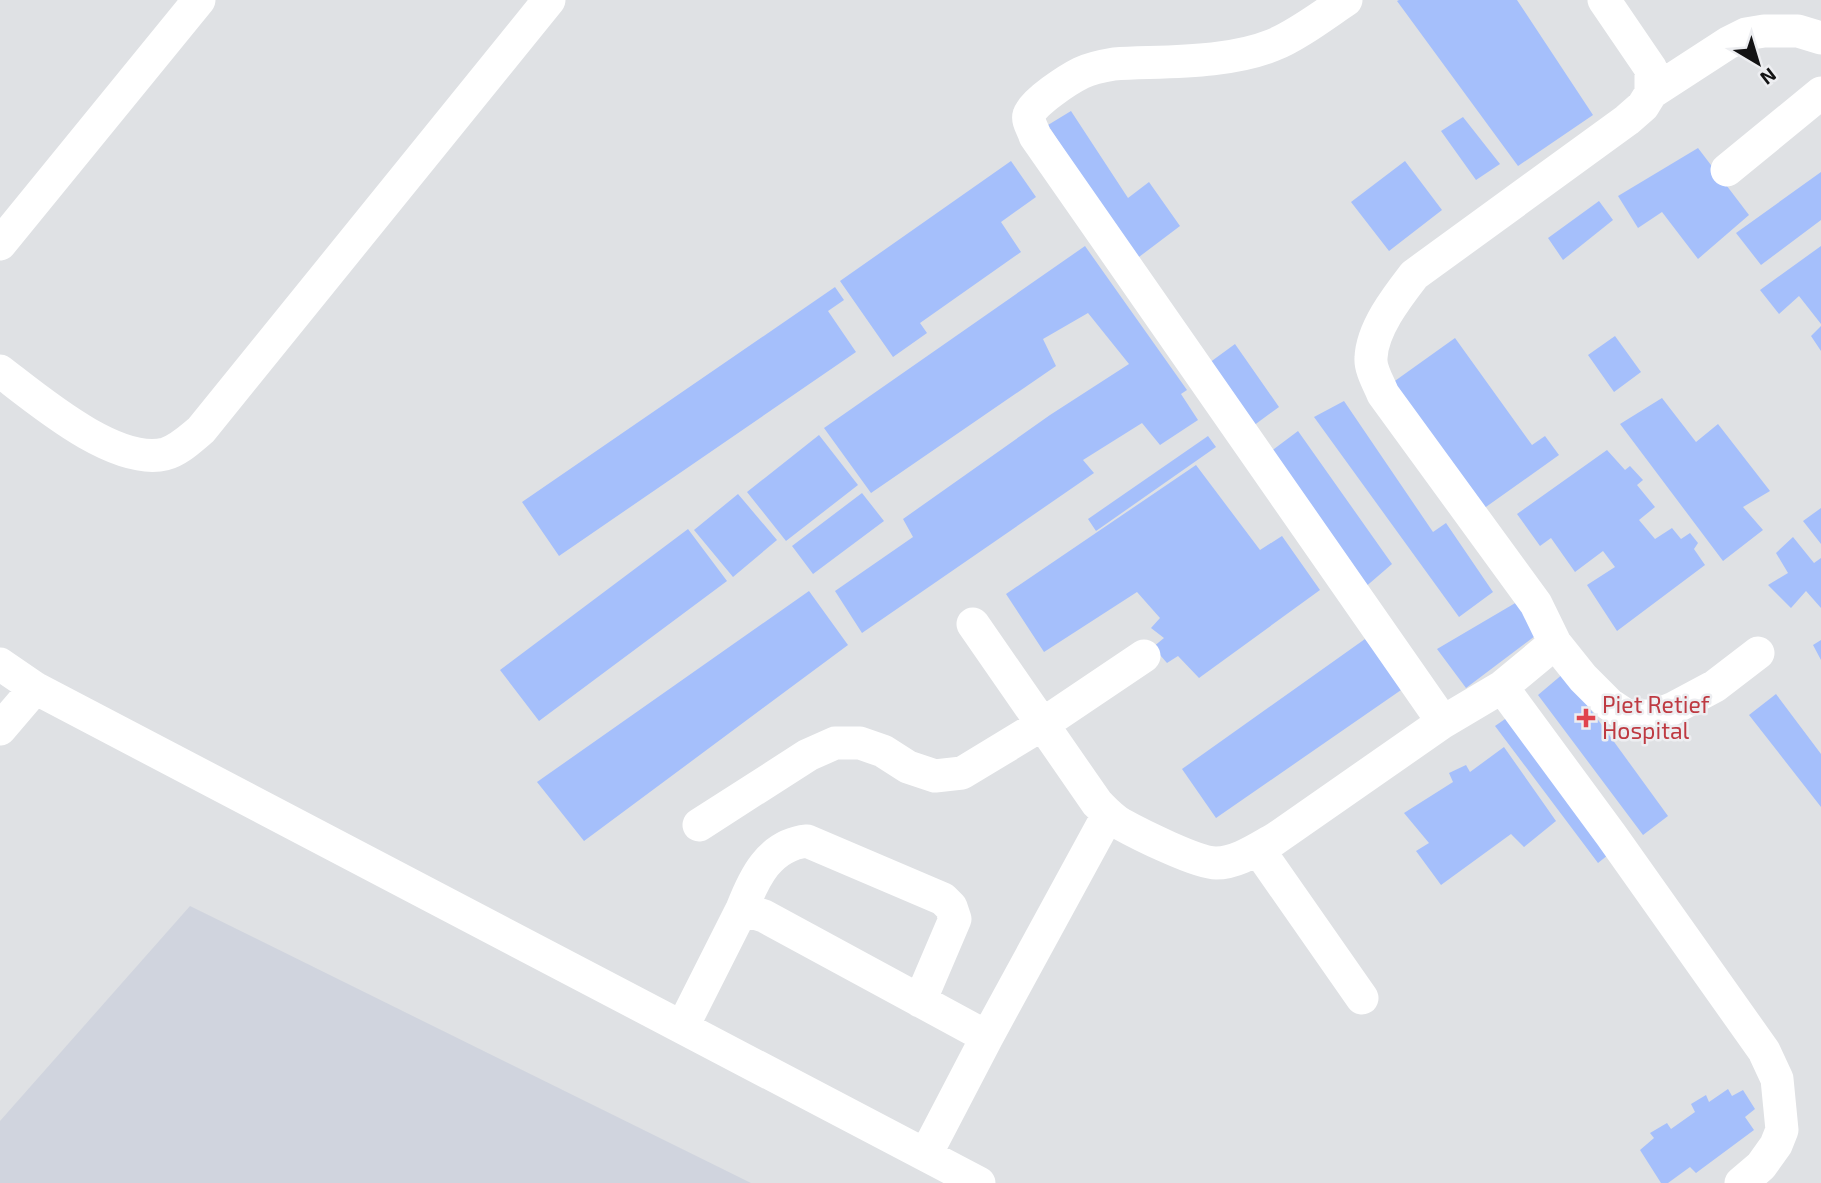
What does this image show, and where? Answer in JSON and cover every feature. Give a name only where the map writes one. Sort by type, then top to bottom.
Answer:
[{"type":"street","points":[[0,244],[199,0]]},
{"type":"street","points":[[0,371],[69,424],[104,442],[140,455],[165,454],[184,444],[201,430],[549,0]]},
{"type":"street","points":[[1346,0],[1275,44],[1255,51],[1227,58],[1114,64],[1080,73],[1040,100],[1030,111],[1028,118],[1035,136],[1443,722]]},
{"type":"street","points":[[1604,0],[1651,69],[1651,93]]},
{"type":"street","points":[[1758,653],[1715,687],[1654,716],[1628,716],[1609,704],[1583,678],[1555,643],[1535,604],[1383,394],[1370,359],[1378,329],[1394,301],[1414,275],[1628,120],[1643,106],[1651,93],[1746,34],[1798,31],[1821,38]]},
{"type":"street","points":[[1727,170],[1821,93]]},
{"type":"street","points":[[973,624],[1108,815],[1190,857],[1213,863],[1231,861],[1275,839],[1443,722],[1502,687],[1555,643]]},
{"type":"street","points":[[699,824],[808,755],[835,743],[860,743],[883,751],[908,767],[935,776],[962,773],[1043,724],[1143,656]]},
{"type":"street","points":[[0,664],[36,688],[979,1183]]},
{"type":"street","points":[[1502,687],[1764,1051],[1777,1079],[1782,1130],[1776,1145],[1761,1166],[1741,1183]]},
{"type":"street","points":[[0,729],[36,688]]},
{"type":"street","points":[[926,1154],[1108,815]]},
{"type":"street","points":[[683,1027],[754,880],[765,864],[780,850],[794,843],[807,841],[943,900],[951,907],[955,919],[920,1001]]},
{"type":"street","points":[[1258,849],[1362,998]]},
{"type":"street","points":[[742,909],[764,916],[987,1037]]},
{"type":"shaded area","points":[[190,906],[751,1183],[0,1183],[0,1121]]},
{"type":"building","points":[[1517,0],[1593,115],[1518,166],[1397,1]]},
{"type":"building","points":[[1071,111],[1128,198],[1149,182],[1180,226],[1135,260],[1048,125]]},
{"type":"building","points":[[1463,117],[1500,164],[1476,180],[1441,131]]},
{"type":"building","points":[[1698,148],[1749,215],[1698,259],[1662,212],[1638,228],[1618,196]]},
{"type":"building","points":[[1011,161],[1036,197],[1001,222],[1021,252],[920,323],[927,333],[893,357],[840,281]]},
{"type":"building","points":[[1405,161],[1442,210],[1389,251],[1351,202]]},
{"type":"building","points":[[1821,172],[1821,220],[1761,265],[1736,233]]},
{"type":"building","points":[[1599,201],[1613,220],[1563,260],[1548,238]]},
{"type":"building","points":[[1085,246],[1187,390],[1181,394],[1198,420],[1160,445],[1142,423],[1083,460],[1094,473],[862,633],[835,591],[913,537],[903,519],[1050,415],[1129,364],[1088,313],[1043,339],[1056,366],[871,493],[824,428]]},
{"type":"building","points":[[1821,246],[1821,324],[1799,296],[1779,314],[1760,290]]},
{"type":"building","points":[[835,287],[844,300],[828,311],[856,352],[559,556],[522,502]]},
{"type":"building","points":[[1821,326],[1821,351],[1811,336]]},
{"type":"building","points":[[1615,336],[1641,372],[1614,392],[1588,355]]},
{"type":"building","points":[[1455,338],[1532,445],[1545,436],[1559,455],[1476,514],[1385,388]]},
{"type":"building","points":[[1235,344],[1279,407],[1253,426],[1209,363]]},
{"type":"building","points":[[1662,398],[1696,442],[1718,424],[1770,491],[1743,507],[1763,530],[1723,561],[1620,424]]},
{"type":"building","points":[[1344,401],[1433,532],[1446,523],[1493,592],[1459,617],[1314,417]]},
{"type":"building","points":[[1298,431],[1392,564],[1363,589],[1266,455]]},
{"type":"building","points":[[819,435],[858,485],[786,541],[747,492]]},
{"type":"building","points":[[1208,436],[1216,447],[1096,531],[1088,519]]},
{"type":"building","points":[[1607,450],[1625,470],[1630,466],[1643,480],[1637,485],[1655,507],[1639,520],[1655,539],[1672,528],[1681,539],[1690,533],[1698,543],[1694,549],[1705,565],[1617,631],[1587,585],[1615,567],[1603,551],[1575,572],[1551,538],[1540,546],[1517,514]]},
{"type":"building","points":[[1196,465],[1260,550],[1282,536],[1320,590],[1199,678],[1178,656],[1167,663],[1153,647],[1164,638],[1151,628],[1160,618],[1137,592],[1044,652],[1006,594]]},
{"type":"building","points":[[862,493],[884,521],[813,574],[792,546]]},
{"type":"building","points":[[738,494],[777,540],[733,577],[694,530]]},
{"type":"building","points":[[1821,508],[1821,544],[1803,521]]},
{"type":"building","points":[[688,529],[727,581],[539,721],[500,670]]},
{"type":"building","points":[[1793,537],[1814,563],[1821,558],[1821,608],[1806,591],[1791,608],[1768,585],[1788,573],[1776,553]]},
{"type":"building","points":[[809,591],[848,645],[584,841],[537,782]]},
{"type":"building","points":[[1517,602],[1539,633],[1466,688],[1437,649]]},
{"type":"building","points":[[1365,639],[1404,688],[1216,818],[1182,769]]},
{"type":"building","points":[[1821,640],[1821,660],[1813,645]]},
{"type":"building","points":[[1564,673],[1668,816],[1643,835],[1538,695]]},
{"type":"building","points":[[1776,694],[1821,754],[1821,807],[1749,715]]},
{"type":"building","points":[[1524,706],[1623,843],[1598,863],[1495,726]]},
{"type":"building","points":[[1504,747],[1556,821],[1524,847],[1511,834],[1441,885],[1416,851],[1429,843],[1404,813],[1453,782],[1449,773],[1466,765],[1470,772]]},
{"type":"building","points":[[1728,1089],[1732,1096],[1743,1090],[1755,1109],[1745,1117],[1754,1130],[1696,1173],[1690,1167],[1668,1183],[1661,1183],[1640,1150],[1654,1138],[1650,1133],[1667,1123],[1671,1129],[1695,1112],[1691,1104],[1706,1095],[1709,1102]]},
{"type":"place","name":"Piet Retief Hospital","points":[[1586,718]]}]
